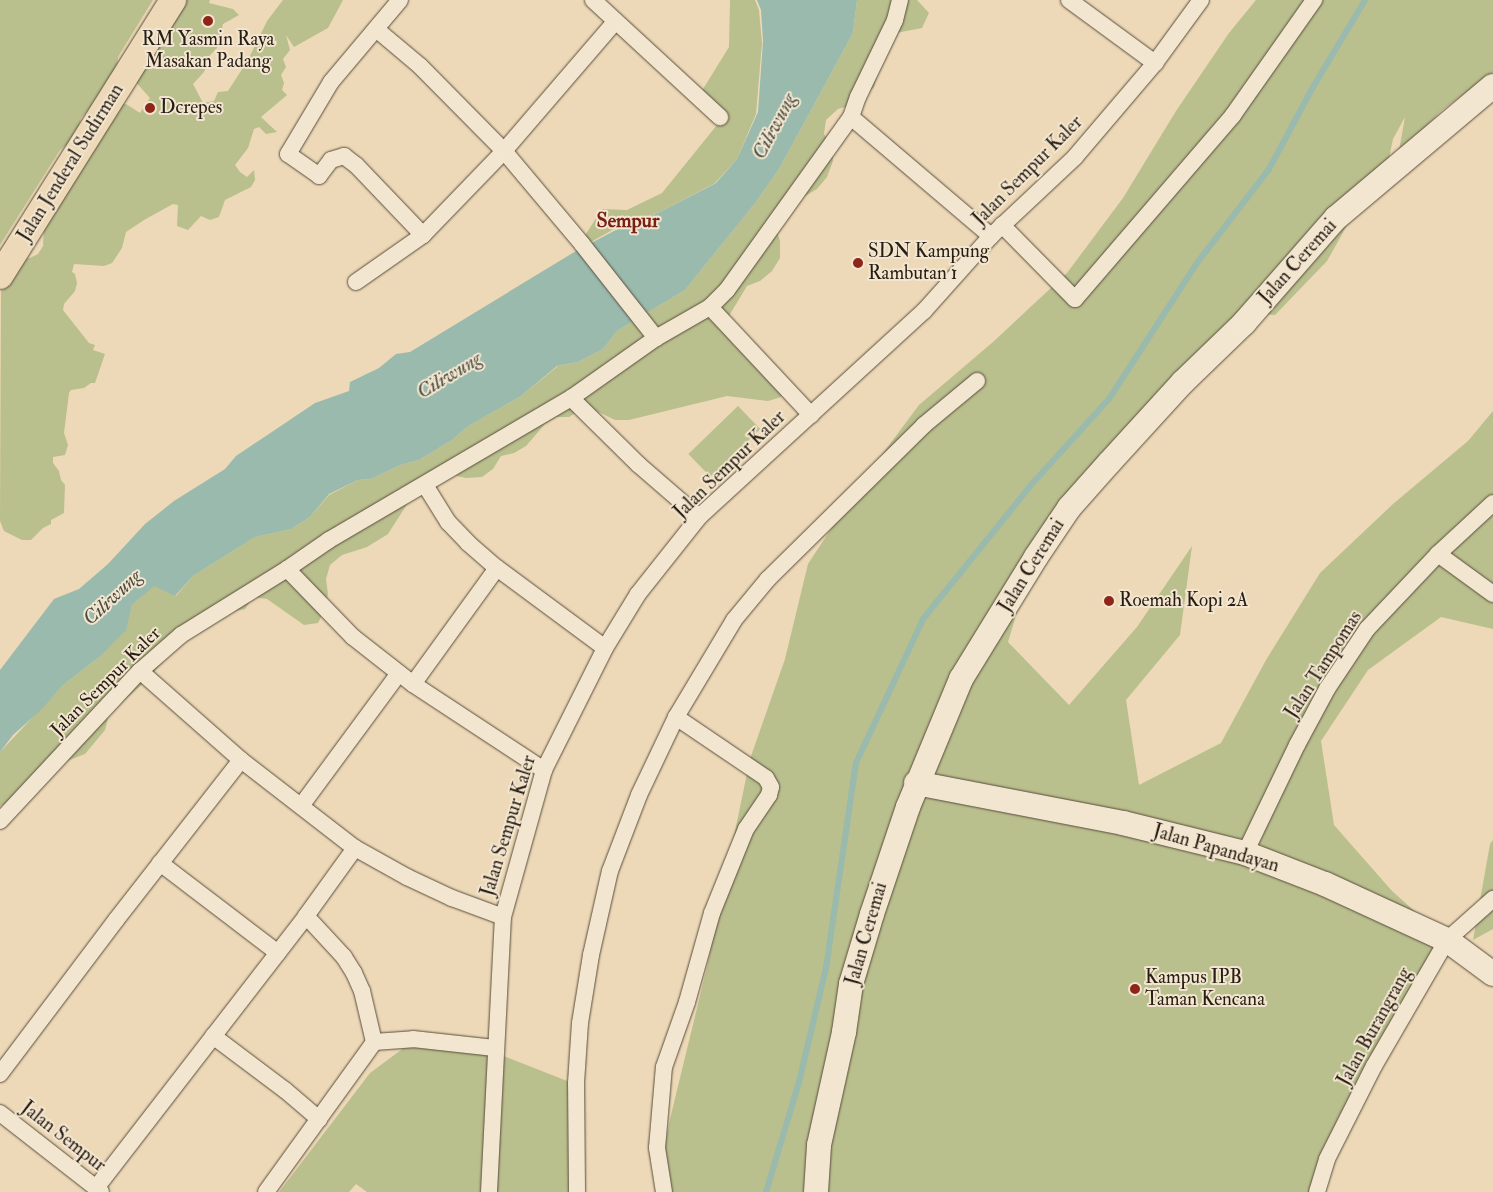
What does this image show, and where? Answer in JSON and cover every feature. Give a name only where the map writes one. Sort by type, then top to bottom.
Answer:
[{"type":"main road","name":"Jalan Jenderal Sudirman","points":[[0,276],[173,0]]},
{"type":"street","points":[[400,0],[331,82],[288,154],[318,176],[331,160],[344,156],[356,165],[423,234]]},
{"type":"street","points":[[593,0],[720,117]]},
{"type":"street","points":[[889,0],[895,20]]},
{"type":"street","name":"Jalan Sempur Kaler","points":[[0,821],[140,671],[181,635],[287,569],[329,540],[571,398],[656,338],[710,307],[727,290],[851,117],[858,97],[895,20],[900,0]]},
{"type":"street","points":[[1070,0],[1155,63]]},
{"type":"street","name":"Jalan Sempur Kaler","points":[[490,1192],[495,1048],[503,917],[544,770],[605,648],[638,594],[699,517],[924,311],[996,231],[1075,157],[1155,63],[1201,0]]},
{"type":"street","points":[[851,117],[996,231],[1075,299],[1234,115],[1314,0]]},
{"type":"street","points":[[356,282],[423,234],[504,151],[615,22]]},
{"type":"street","points":[[376,29],[420,66],[504,151],[582,244],[656,338]]},
{"type":"street","name":"Jalan Ceremai","points":[[816,1192],[819,1145],[844,1032],[852,984],[872,914],[916,783],[961,679],[1036,557],[1069,508],[1183,382],[1244,323],[1336,218],[1493,86]]},
{"type":"street","points":[[710,307],[811,415]]},
{"type":"street","points":[[577,1192],[576,1075],[580,1023],[591,955],[610,871],[639,795],[676,717],[734,620],[768,579],[924,425],[977,381]]},
{"type":"street","points":[[571,398],[639,464],[699,517]]},
{"type":"street","points":[[425,485],[448,522],[497,568],[605,648]]},
{"type":"street","name":"Jalan Tampomas","points":[[1245,853],[1297,745],[1327,689],[1367,628],[1438,554],[1493,503]]},
{"type":"street","points":[[1438,554],[1493,594]]},
{"type":"street","points":[[413,684],[497,568]]},
{"type":"street","points":[[287,569],[333,618],[413,684],[544,770]]},
{"type":"street","points":[[140,671],[241,760],[355,848],[452,898],[503,917]]},
{"type":"street","points":[[301,806],[399,673]]},
{"type":"street","points":[[664,1192],[657,1148],[664,1067],[687,1002],[712,913],[746,829],[769,795],[771,787],[766,778],[676,717]]},
{"type":"street","points":[[0,1074],[160,863],[241,760]]},
{"type":"street","name":"Jalan Papandayan","points":[[916,783],[1123,823],[1245,853],[1325,884],[1447,940],[1493,974]]},
{"type":"street","points":[[99,1190],[213,1036],[278,954],[355,848]]},
{"type":"street","points":[[160,863],[278,954]]},
{"type":"street","name":"Jalan Burangrang","points":[[1318,1192],[1327,1159],[1392,1032],[1447,940],[1493,899]]},
{"type":"street","points":[[306,916],[344,957],[354,973],[374,1042]]},
{"type":"street","points":[[213,1036],[285,1090],[319,1119]]},
{"type":"street","points":[[374,1042],[413,1039],[495,1048]]},
{"type":"street","points":[[266,1192],[374,1042]]},
{"type":"street","name":"Jalan Sempur","points":[[0,1113],[99,1190]]},
{"type":"green space","points":[[0,0],[153,0],[118,57],[117,66],[101,95],[81,118],[76,137],[60,150],[0,245]]},
{"type":"green space","points":[[186,0],[210,0],[209,3],[233,9],[239,15],[223,24],[217,48],[210,55],[204,72],[193,84],[203,103],[214,101],[218,92],[228,91],[248,60],[267,21],[283,0],[343,0],[328,28],[294,47],[286,35],[290,50],[283,59],[286,67],[281,75],[284,83],[282,90],[287,95],[261,117],[277,132],[266,134],[259,127],[254,129],[248,148],[235,165],[247,177],[254,170],[255,180],[251,187],[225,200],[219,217],[210,220],[201,216],[188,230],[177,226],[178,205],[173,204],[126,232],[122,248],[112,263],[104,266],[74,264],[72,272],[75,274],[77,283],[75,291],[64,304],[63,310],[89,343],[95,345],[93,350],[105,354],[95,383],[91,383],[84,388],[71,390],[69,393],[64,433],[68,445],[65,455],[53,457],[53,463],[65,485],[64,513],[51,520],[51,524],[43,528],[31,540],[22,540],[4,531],[0,521],[1,292],[20,259],[30,258],[38,254],[43,246],[45,210],[116,104],[126,104],[140,113],[150,98],[133,79]]},
{"type":"green space","points":[[730,0],[755,0],[759,10],[762,43],[756,114],[737,159],[715,183],[662,211],[614,229],[575,251],[602,209],[627,210],[662,193],[717,125],[695,102],[729,47]]},
{"type":"green space","points":[[857,0],[917,0],[929,13],[922,28],[896,33],[882,59],[874,87],[864,98],[852,105],[838,109],[826,120],[824,134],[832,146],[833,161],[827,177],[817,189],[793,203],[776,228],[780,241],[780,258],[772,271],[760,281],[747,286],[724,324],[728,338],[743,343],[785,383],[781,397],[768,401],[727,396],[629,420],[615,420],[586,406],[569,417],[556,417],[545,424],[526,446],[514,453],[501,456],[493,469],[482,477],[466,478],[452,475],[413,495],[388,534],[367,547],[342,555],[330,565],[326,579],[328,594],[325,610],[318,623],[304,625],[267,599],[253,597],[245,609],[230,612],[192,635],[169,655],[147,680],[109,714],[105,730],[85,754],[57,765],[11,801],[0,806],[0,752],[63,685],[102,655],[125,630],[132,605],[154,585],[176,596],[193,576],[255,537],[291,529],[310,517],[329,495],[358,480],[371,479],[400,465],[419,460],[452,440],[467,427],[521,396],[558,366],[578,362],[603,349],[617,331],[685,290],[756,202],[779,169],[853,33]]},
{"type":"green space","points":[[1256,0],[1493,0],[1493,72],[1441,111],[1398,156],[1405,117],[1393,139],[1388,163],[1354,213],[1327,261],[1275,315],[1242,313],[1035,553],[1008,642],[1069,705],[1137,627],[1192,546],[1180,635],[1126,700],[1139,785],[1221,743],[1266,660],[1320,573],[1393,504],[1468,441],[1493,411],[1493,629],[1441,617],[1368,670],[1321,741],[1334,825],[1392,891],[1447,940],[1319,1192],[656,1192],[670,1119],[707,967],[750,759],[785,659],[808,564],[863,480],[919,405],[993,342],[1067,273],[1123,198],[1176,111],[1229,33]]},
{"type":"green space","points":[[738,406],[760,429],[711,477],[688,454]]},
{"type":"green space","points":[[1493,840],[1493,929],[1473,940],[1490,844]]},
{"type":"green space","points":[[405,1047],[491,1051],[580,1086],[574,1192],[367,1192],[356,1184],[349,1192],[279,1192],[370,1073]]},
{"type":"water","name":"Ciliwung","points":[[757,0],[857,0],[853,33],[779,169],[756,202],[685,290],[617,331],[603,349],[578,362],[557,366],[521,396],[467,427],[452,440],[419,460],[400,465],[371,479],[358,480],[329,494],[310,517],[291,529],[255,537],[193,576],[175,596],[154,586],[132,605],[126,630],[102,655],[63,685],[41,710],[13,735],[0,752],[0,670],[54,599],[79,589],[108,564],[145,524],[174,501],[225,469],[236,456],[315,403],[349,391],[350,382],[379,368],[396,354],[410,352],[576,251],[614,231],[662,211],[716,183],[737,159],[758,112],[763,41],[761,10]]},
{"type":"waterway","points":[[766,1192],[799,1082],[826,968],[856,763],[923,619],[1031,485],[1109,399],[1197,263],[1269,169],[1313,87],[1365,0]]},
{"type":"place","name":"RM Yasmin Raya Masakan Padang","points":[[208,21]]},
{"type":"place","name":"Dcrepes","points":[[150,108]]},
{"type":"place","name":"SDN Kampung Rambutan 1","points":[[858,263]]},
{"type":"place","name":"Roemah Kopi 2A","points":[[1109,601]]},
{"type":"place","name":"Kampus IPB Taman Kencana","points":[[1135,989]]},
{"type":"district","name":"Sempur","points":[[628,220]]}]
